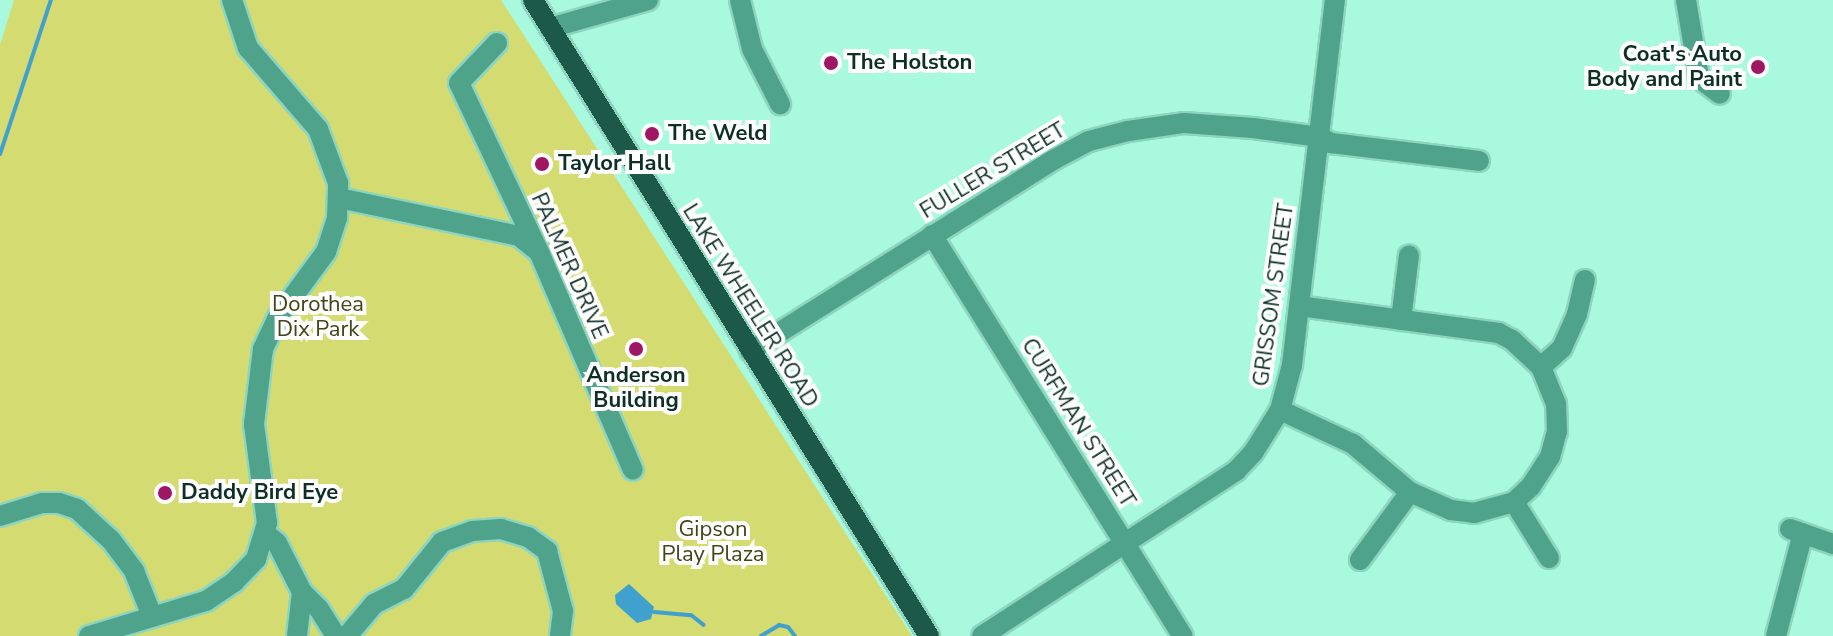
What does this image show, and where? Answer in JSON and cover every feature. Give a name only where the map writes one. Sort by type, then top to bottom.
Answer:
[{"type":"main road","name":"LAKE WHEELER ROAD","points":[[533,0],[929,636]]},
{"type":"street","points":[[89,636],[198,604],[219,593],[256,559],[266,534],[267,512],[254,424],[257,376],[263,349],[278,317],[326,252],[337,218],[339,198],[334,166],[318,129],[247,46],[232,0]]},
{"type":"street","points":[[550,28],[648,0]]},
{"type":"street","points":[[740,0],[752,49],[780,104]]},
{"type":"street","name":"GRISSOM STREET","points":[[982,636],[1236,471],[1253,453],[1280,410],[1292,365],[1300,306],[1335,0]]},
{"type":"street","points":[[1686,0],[1699,78],[1720,94]]},
{"type":"street","name":"PALMER DRIVE","points":[[497,43],[459,83],[539,252],[633,470]]},
{"type":"street","name":"FULLER STREET","points":[[750,351],[932,235],[1089,141],[1128,131],[1184,123],[1320,137],[1331,143],[1479,161]]},
{"type":"street","points":[[339,198],[519,236],[539,252]]},
{"type":"street","name":"CURFMAN STREET","points":[[932,235],[1183,636]]},
{"type":"street","points":[[1401,320],[1409,255]]},
{"type":"street","points":[[1541,367],[1562,348],[1577,314],[1585,280]]},
{"type":"street","points":[[1280,410],[1353,444],[1410,492],[1451,510],[1474,513],[1514,502],[1531,486],[1550,457],[1557,431],[1556,404],[1541,367],[1499,333],[1300,306]]},
{"type":"street","points":[[1360,560],[1410,492]]},
{"type":"street","points":[[1514,502],[1549,558]]},
{"type":"street","points":[[0,516],[42,503],[77,509],[111,540],[134,571],[152,616]]},
{"type":"street","points":[[347,636],[374,604],[404,589],[442,542],[472,531],[501,529],[528,537],[547,551],[563,611],[560,636]]},
{"type":"street","points":[[1776,636],[1796,531],[1833,544]]},
{"type":"street","points":[[266,534],[277,543],[302,592],[319,609],[336,636]]},
{"type":"street","points":[[297,636],[302,592]]},
{"type":"green space","name":"Dorothea Dix Park","points":[[14,0],[501,0],[912,636],[0,636],[0,45]]},
{"type":"water","points":[[629,584],[654,607],[651,619],[637,623],[616,604],[615,595]]},
{"type":"waterway","points":[[0,154],[51,0]]},
{"type":"waterway","points":[[654,612],[691,615],[704,625]]},
{"type":"waterway","points":[[761,636],[779,625],[788,627],[795,636]]},
{"type":"place","name":"The Holston","points":[[831,63]]},
{"type":"place","name":"Coat's Auto Body and Paint","points":[[1758,67]]},
{"type":"place","name":"The Weld","points":[[652,134]]},
{"type":"place","name":"Taylor Hall","points":[[542,164]]},
{"type":"place","name":"Anderson Building","points":[[636,349]]},
{"type":"place","name":"Daddy Bird Eye","points":[[165,493]]},
{"type":"park label","name":"Gipson Play Plaza","points":[[713,542]]}]
